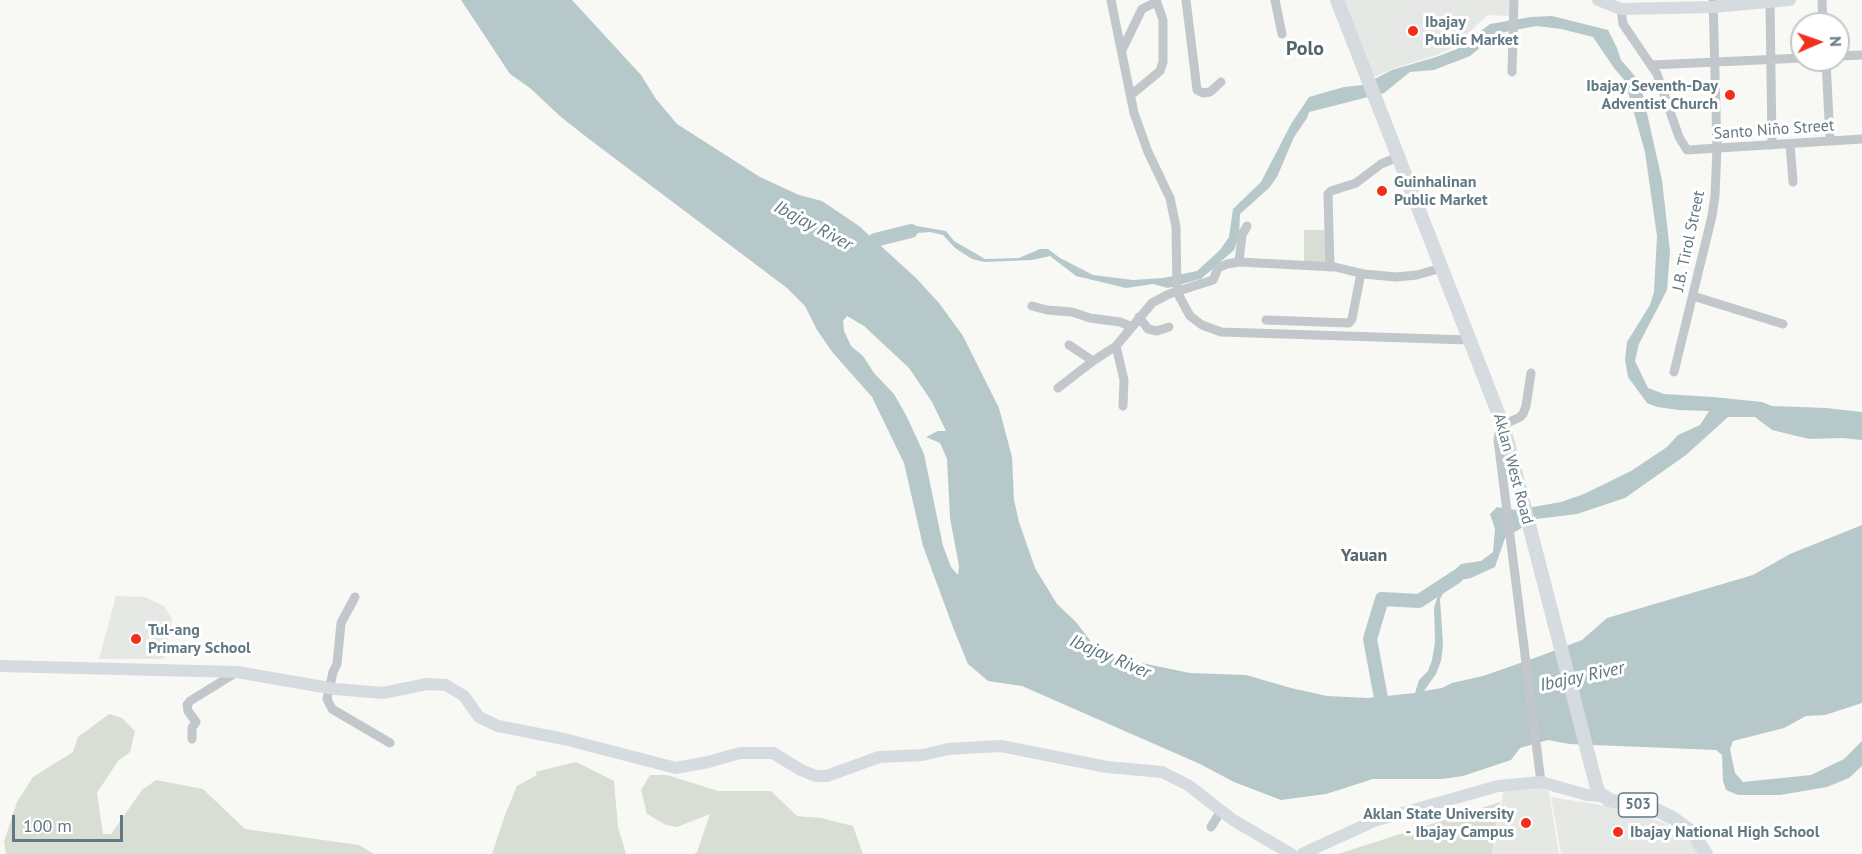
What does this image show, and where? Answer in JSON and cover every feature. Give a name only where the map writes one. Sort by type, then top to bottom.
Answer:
[{"type":"main road","name":"Aklan West Road","points":[[1337,0],[1504,427],[1598,792],[1602,796]]},
{"type":"main road","name":"503","points":[[1602,796],[1609,800],[1656,810],[1673,818],[1693,832],[1707,854]]},
{"type":"street","points":[[1111,0],[1134,113],[1148,152],[1170,198],[1176,227],[1177,292],[1190,316],[1202,325],[1221,332],[1469,340]]},
{"type":"street","points":[[1186,0],[1197,90],[1203,93],[1210,92],[1221,82]]},
{"type":"street","points":[[1275,0],[1282,34]]},
{"type":"street","points":[[1512,72],[1514,0]]},
{"type":"street","points":[[1598,0],[1621,9],[1790,0]]},
{"type":"street","points":[[1122,50],[1143,9],[1156,1],[1163,20],[1163,62],[1160,71],[1131,95]]},
{"type":"street","points":[[1772,145],[1773,1]]},
{"type":"street","name":"J.B. Tirol Street","points":[[1674,372],[1712,216],[1717,176],[1713,4]]},
{"type":"street","points":[[1621,9],[1623,24],[1652,65],[1790,58]]},
{"type":"street","name":"Santo Niño Street","points":[[1652,65],[1678,137],[1687,150],[1862,139]]},
{"type":"street","points":[[1827,72],[1830,141]]},
{"type":"street","points":[[1790,144],[1793,182]]},
{"type":"street","points":[[1330,267],[1328,194],[1356,183],[1381,164],[1398,157]]},
{"type":"street","points":[[1239,262],[1242,234],[1248,226]]},
{"type":"street","points":[[1058,388],[1116,346],[1152,303],[1213,280],[1221,266],[1239,262],[1330,267],[1396,277],[1417,275],[1441,268]]},
{"type":"street","points":[[1266,320],[1349,323],[1352,319],[1361,273]]},
{"type":"street","points":[[1693,296],[1783,324]]},
{"type":"street","points":[[1032,306],[1120,322],[1132,327]]},
{"type":"street","points":[[1139,316],[1148,329],[1157,331],[1169,327]]},
{"type":"street","points":[[1069,345],[1093,361]]},
{"type":"street","points":[[1116,346],[1124,380],[1123,406]]},
{"type":"street","points":[[1531,373],[1523,414],[1504,427],[1499,434],[1498,441],[1541,782]]},
{"type":"street","points":[[355,597],[341,623],[337,664],[327,699],[332,709],[390,743]]},
{"type":"street","points":[[0,666],[237,672],[329,688],[383,693],[427,684],[446,685],[464,696],[479,717],[498,726],[564,739],[676,768],[740,753],[773,753],[801,770],[816,776],[827,776],[879,757],[923,755],[948,749],[1001,746],[1107,767],[1162,772],[1188,785],[1221,811],[1291,854]]},
{"type":"street","points":[[192,739],[192,728],[196,722],[187,705],[237,672]]},
{"type":"street","points":[[1302,854],[1374,821],[1476,791],[1541,782],[1587,795],[1602,796]]},
{"type":"street","points":[[1211,827],[1221,811]]},
{"type":"shaded area","name":"Ibajay Public Market","points":[[1344,0],[1513,0],[1512,16],[1487,15],[1456,46],[1374,77]]},
{"type":"shaded area","points":[[1304,230],[1327,230],[1328,265],[1304,264]]},
{"type":"shaded area","name":"Tul-ang Primary School","points":[[116,596],[145,597],[164,606],[172,619],[164,659],[99,659]]},
{"type":"shaded area","points":[[109,714],[122,718],[135,731],[130,752],[118,761],[97,793],[103,834],[111,834],[142,790],[156,780],[203,789],[245,829],[359,845],[374,854],[6,854],[4,842],[17,802],[33,777],[73,752],[78,737]]},
{"type":"shaded area","points":[[576,762],[614,781],[618,827],[626,854],[492,854],[517,786],[537,775],[535,772]]},
{"type":"shaded area","points":[[650,775],[667,775],[718,791],[771,791],[797,816],[821,818],[853,826],[863,854],[694,854],[697,852],[710,814],[677,827],[666,825],[647,814],[641,790]]},
{"type":"shaded area","name":"Aklan State University - Ibajay Campus","points":[[1538,786],[1549,792],[1559,854],[1492,854],[1504,789]]},
{"type":"shaded area","name":"Ibajay National High School","points":[[1551,797],[1613,807],[1665,823],[1690,841],[1698,854],[1561,854]]},
{"type":"shaded area","points":[[1500,802],[1492,854],[1338,854]]},
{"type":"water","name":"Ibajay River","points":[[461,0],[572,0],[641,75],[656,99],[677,124],[760,177],[799,195],[822,201],[859,226],[916,278],[939,303],[963,336],[999,408],[1012,457],[1014,500],[1035,568],[1057,604],[1076,622],[1092,643],[1108,656],[1190,673],[1246,675],[1327,696],[1367,698],[1415,693],[1419,680],[1428,671],[1432,660],[1435,642],[1434,608],[1442,582],[1461,564],[1481,561],[1493,552],[1495,529],[1490,514],[1497,507],[1516,510],[1561,502],[1584,494],[1631,471],[1667,447],[1678,435],[1700,425],[1709,411],[1679,410],[1647,403],[1628,377],[1625,360],[1627,342],[1650,305],[1654,292],[1657,236],[1645,152],[1625,81],[1593,37],[1536,26],[1505,32],[1493,37],[1470,56],[1434,70],[1410,72],[1384,93],[1309,112],[1294,137],[1277,177],[1269,188],[1240,214],[1239,237],[1234,250],[1201,279],[1168,288],[1153,284],[1126,288],[1076,276],[1050,256],[1032,260],[984,262],[972,259],[955,248],[943,235],[930,232],[891,234],[911,225],[946,231],[954,241],[985,259],[1019,258],[1040,249],[1048,249],[1093,275],[1133,280],[1163,278],[1197,271],[1220,250],[1229,237],[1233,209],[1261,182],[1291,124],[1309,97],[1344,87],[1363,85],[1392,70],[1457,49],[1490,24],[1552,16],[1608,30],[1621,60],[1640,82],[1662,180],[1670,251],[1667,290],[1639,344],[1635,361],[1648,388],[1664,394],[1762,402],[1772,406],[1862,412],[1862,440],[1809,439],[1772,430],[1755,417],[1728,417],[1686,455],[1625,498],[1577,514],[1536,519],[1505,538],[1495,567],[1447,586],[1440,599],[1443,645],[1441,661],[1436,674],[1424,691],[1483,676],[1540,656],[1582,640],[1607,618],[1753,575],[1790,554],[1862,525],[1862,703],[1825,715],[1806,716],[1784,728],[1733,741],[1730,749],[1735,773],[1743,782],[1811,775],[1844,759],[1862,741],[1862,766],[1849,778],[1827,787],[1780,795],[1738,795],[1726,790],[1723,781],[1722,755],[1716,750],[1569,744],[1548,740],[1520,748],[1511,760],[1463,776],[1442,779],[1373,779],[1326,794],[1281,800],[1234,782],[1200,764],[1022,686],[988,681],[968,664],[954,630],[923,546],[904,463],[872,397],[833,353],[817,330],[805,306],[787,288],[589,139],[530,88],[510,74]],"holes":[[[847,316],[864,326],[909,368],[932,402],[946,431],[938,431],[926,437],[940,443],[947,459],[950,518],[959,566],[958,575],[951,567],[943,546],[924,454],[894,394],[874,373],[863,356],[851,346],[844,331],[843,321]]]},
{"type":"waterway","points":[[875,240],[911,231]]},
{"type":"waterway","points":[[1384,714],[1370,639],[1382,599],[1419,601],[1456,577]]},
{"type":"place","name":"Ibajay Public Market","points":[[1413,31]]},
{"type":"place","name":"Ibajay Seventh-Day Adventist Church","points":[[1730,95]]},
{"type":"place","name":"Guinhalinan Public Market","points":[[1382,191]]},
{"type":"place","name":"Tul-ang Primary School","points":[[136,639]]},
{"type":"place","name":"Aklan State University - Ibajay Campus","points":[[1526,823]]},
{"type":"place","name":"Ibajay National High School","points":[[1618,832]]},
{"type":"district","name":"Polo","points":[[1305,49]]},
{"type":"district","name":"Yauan","points":[[1364,556]]}]
